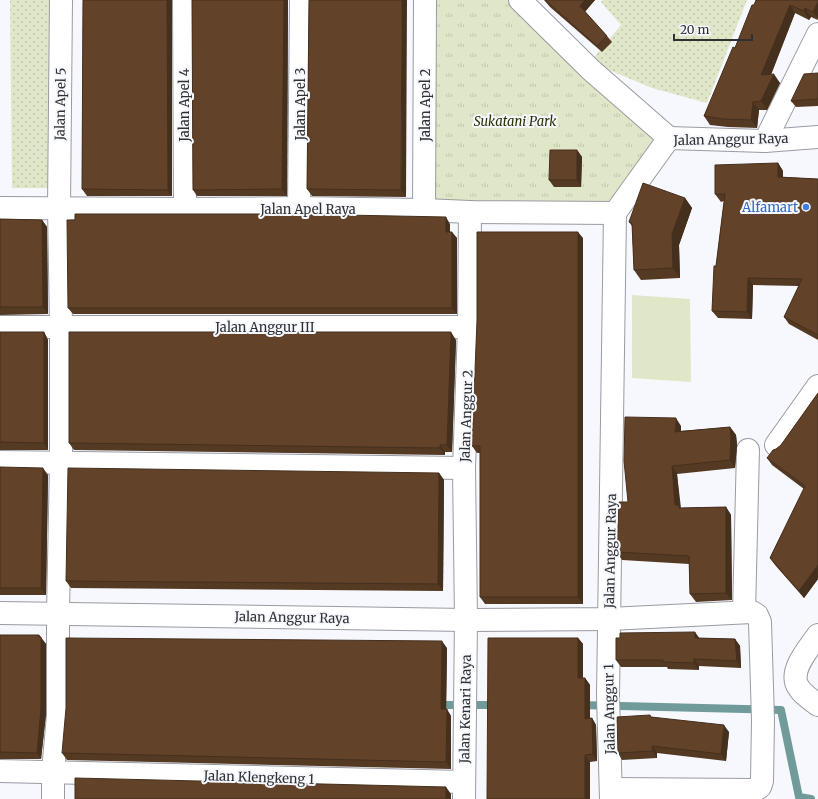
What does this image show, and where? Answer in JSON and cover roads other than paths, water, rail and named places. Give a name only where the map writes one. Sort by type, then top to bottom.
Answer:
[{"type":"street","name":"Jalan Apel 5","points":[[53,799],[53,771],[58,715],[58,613],[62,462],[62,328],[59,208],[61,0]]},
{"type":"street","name":"Jalan Apel 4","points":[[184,0],[185,209]]},
{"type":"street","name":"Jalan Apel 3","points":[[299,208],[301,0]]},
{"type":"street","name":"Jalan Apel 2","points":[[424,210],[425,0]]},
{"type":"street","points":[[520,0],[591,70],[669,138]]},
{"type":"street","points":[[765,141],[818,34]]},
{"type":"street","name":"Jalan Anggur Raya","points":[[0,613],[466,620],[609,619],[615,213],[669,138],[765,141],[818,136]]},
{"type":"street","name":"Jalan Apel Raya","points":[[0,208],[299,208],[470,212],[615,213]]},
{"type":"street","name":"Jalan Anggur 2","points":[[466,620],[464,468],[469,327],[470,212]]},
{"type":"street","name":"Jalan Anggur III","points":[[0,327],[469,327]]},
{"type":"street","points":[[776,445],[818,386]]},
{"type":"street","points":[[744,612],[748,450]]},
{"type":"street","points":[[0,462],[464,468]]},
{"type":"street","points":[[609,619],[744,612],[752,612],[757,615],[760,622],[763,720],[762,780],[760,787],[755,790],[611,794]]},
{"type":"street","name":"Jalan Anggur 1","points":[[609,619],[608,706],[611,794]]},
{"type":"street","name":"Jalan Kenari Raya","points":[[464,791],[466,620]]},
{"type":"street","points":[[818,634],[798,664],[795,676],[798,688],[818,705]]},
{"type":"street","name":"Jalan Klengkeng 1","points":[[0,771],[53,771],[464,791]]},
{"type":"waterway","points":[[436,705],[498,705]]},
{"type":"waterway","points":[[580,705],[781,710],[799,797],[811,799]]},
{"type":"place","name":"Alfamart","points":[[806,207]]},
{"type":"park label","name":"Sukatani Park","points":[[515,121]]}]
